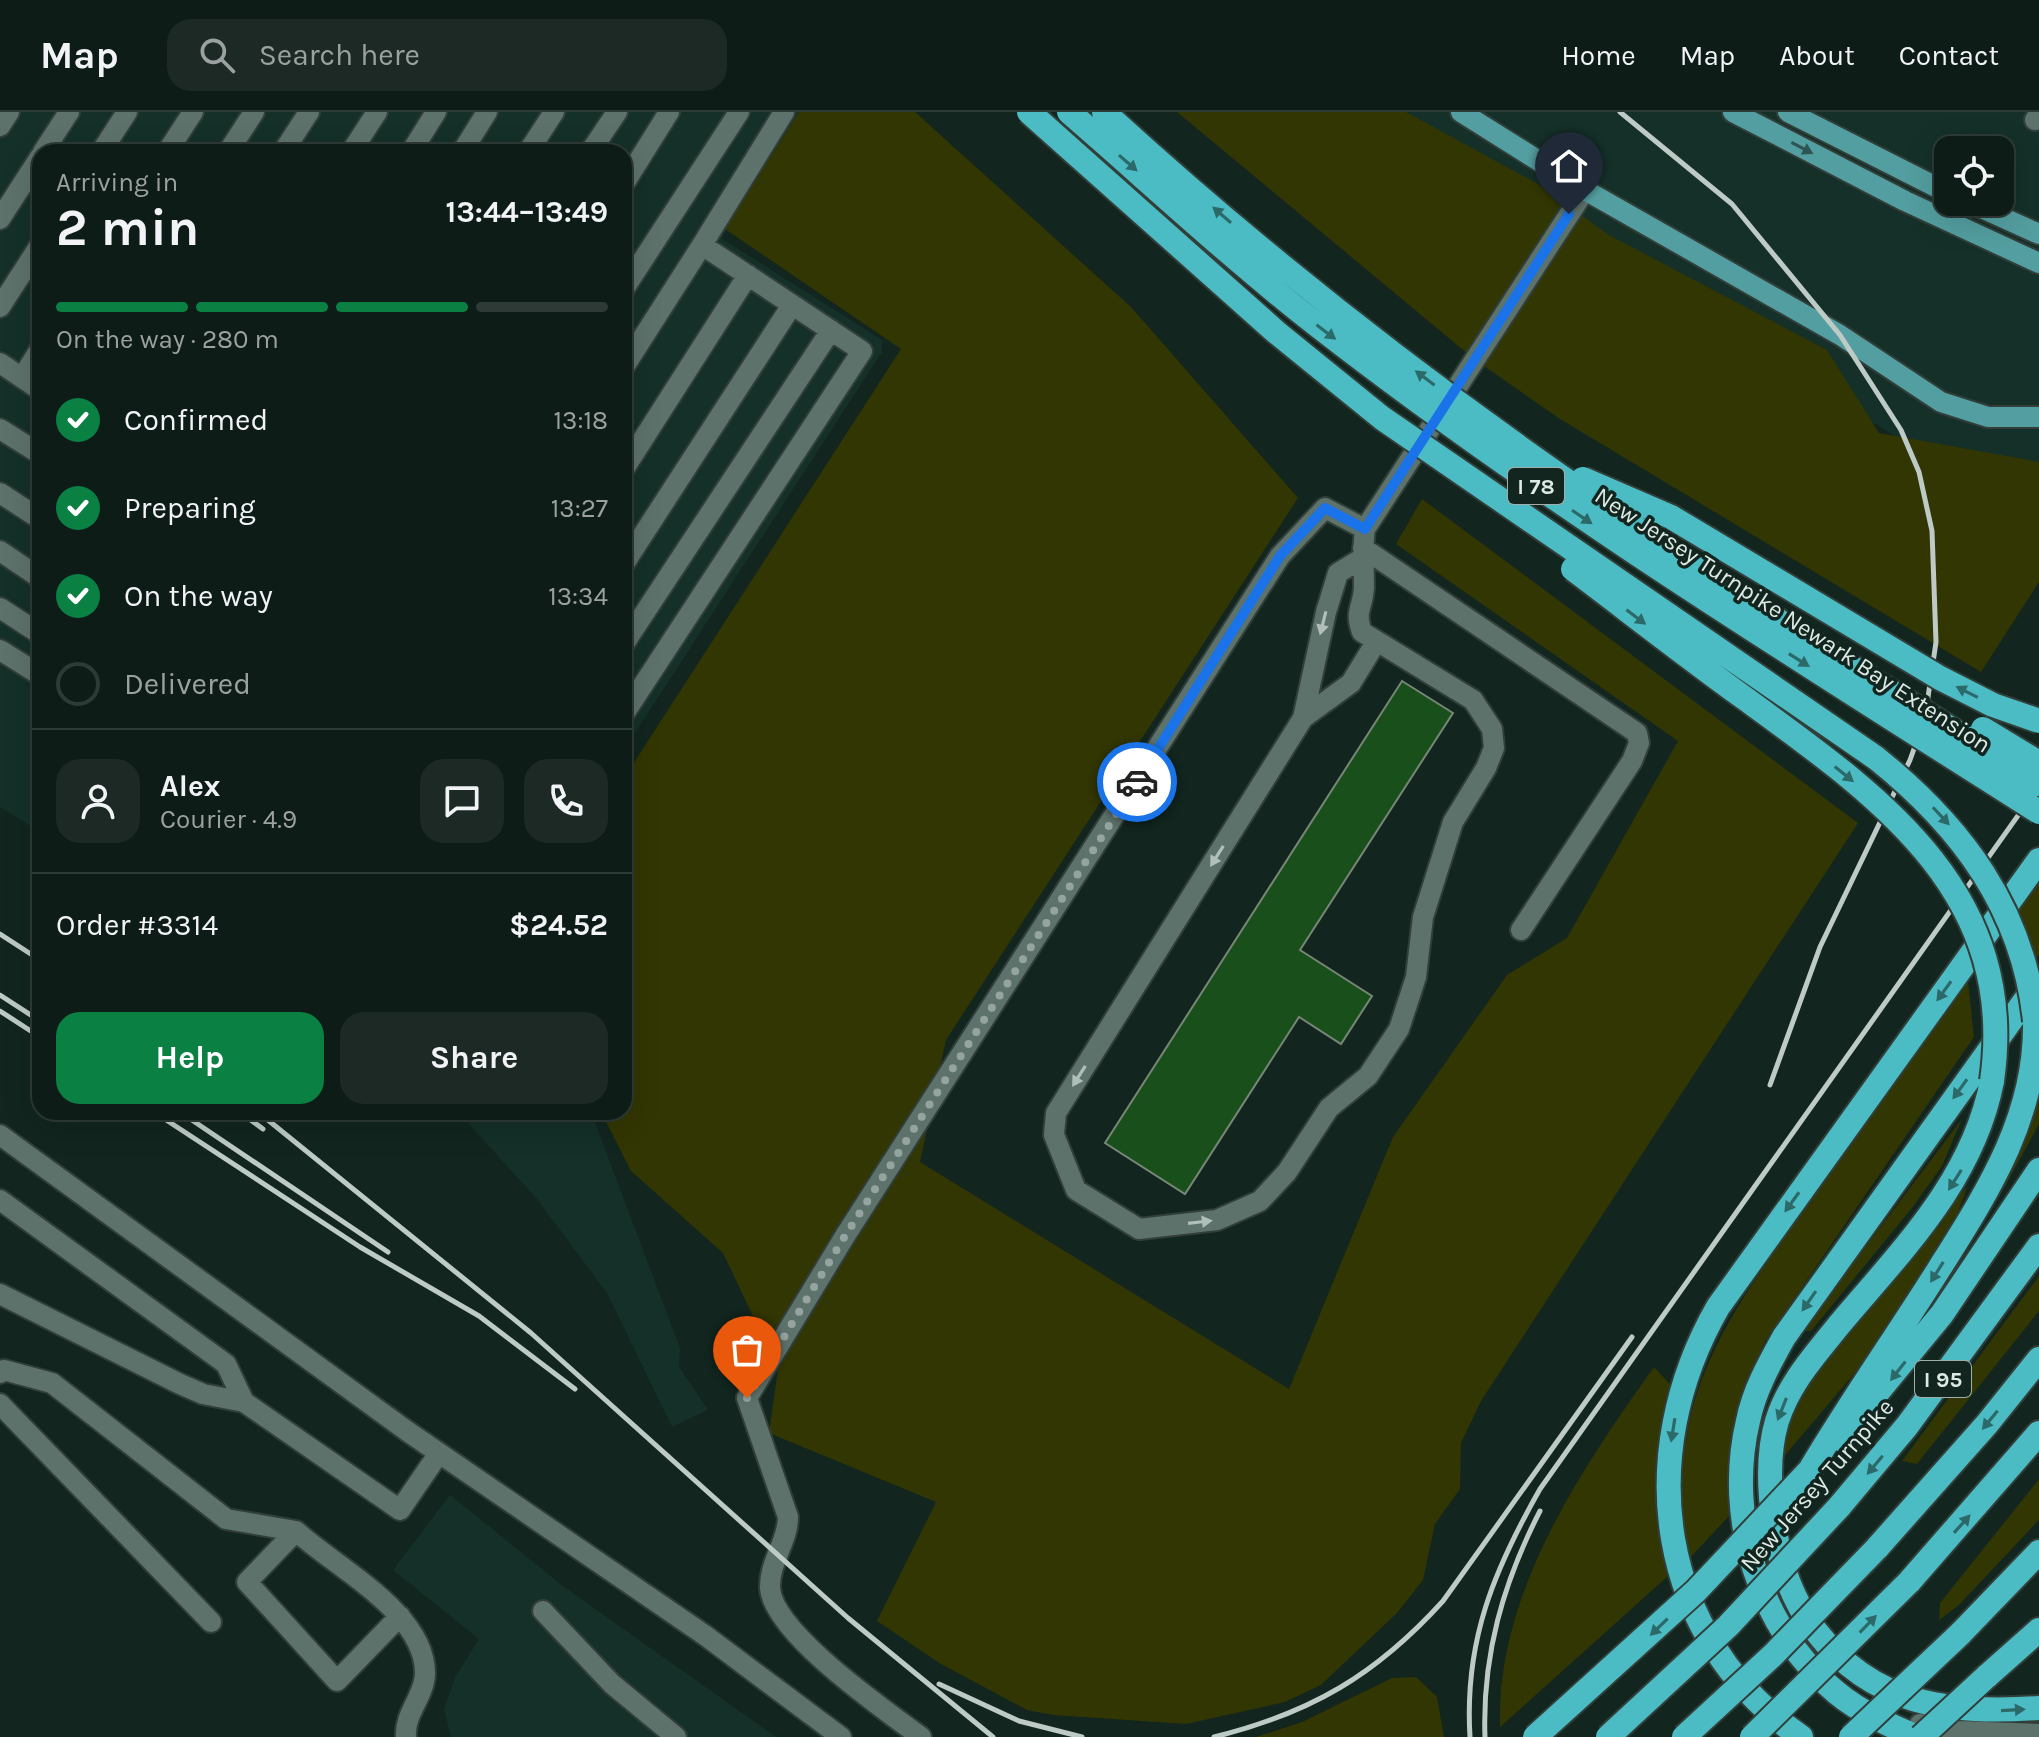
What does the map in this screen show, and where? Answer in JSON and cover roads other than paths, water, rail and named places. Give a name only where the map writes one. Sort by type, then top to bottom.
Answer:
[{"type":"highway","points":[[1029,112],[1283,339],[1421,448],[1471,493],[1832,764],[1926,847],[1962,901],[1988,968],[1995,1009],[1992,1081],[1975,1142],[1950,1189],[1794,1384],[1774,1434],[1770,1495],[1780,1554],[1796,1598],[1821,1638],[1853,1669],[1898,1695],[1928,1705],[1980,1710],[2039,1708]]},
{"type":"highway","name":"New Jersey Turnpike Newark Bay Extension","points":[[1069,112],[1315,324],[1516,472],[1718,609],[2039,812]]},
{"type":"highway","name":"New Jersey Turnpike Newark Bay Extension","points":[[1104,112],[1246,236],[1361,329],[1533,457],[1667,549],[2039,784]]},
{"type":"highway","points":[[1421,448],[1868,752],[1923,798],[1969,849],[2000,898],[2018,943],[2035,1021],[2029,1090],[2019,1124],[1993,1182],[1810,1470]]},
{"type":"highway","points":[[1533,457],[1671,517],[1940,678],[1993,705],[2039,721]]},
{"type":"highway","points":[[1828,650],[1941,703],[2039,763]]},
{"type":"highway","points":[[1801,1737],[1742,1686],[1715,1651],[1695,1615],[1676,1555],[1669,1508],[1669,1455],[1679,1399],[1698,1344],[1718,1307],[2039,860]]},
{"type":"highway","points":[[2039,981],[1791,1327],[1762,1379],[1747,1421],[1742,1462],[1742,1504],[1749,1548],[1762,1591],[1783,1632],[1811,1668],[1837,1693],[1873,1716],[1919,1737],[2039,1630]]},
{"type":"highway","points":[[1535,1737],[1696,1591],[1859,1420],[1990,1247],[2039,1170]]},
{"type":"highway","name":"New Jersey Turnpike","points":[[1608,1737],[1728,1626],[1839,1507],[1945,1376],[2039,1246]]},
{"type":"highway","name":"I 95","points":[[1684,1737],[1774,1654],[1877,1548],[1987,1424],[2039,1359]]},
{"type":"highway","points":[[1752,1737],[1909,1582],[2039,1433]]},
{"type":"highway","points":[[1851,1737],[1960,1634],[2039,1552]]},
{"type":"main road","points":[[1461,112],[1585,190],[1840,335],[1941,402],[1988,417],[2039,417]]},
{"type":"main road","points":[[1733,112],[1905,201],[2039,263]]},
{"type":"main road","points":[[1788,112],[1934,186]]},
{"type":"main road","points":[[1999,216],[2039,234]]},
{"type":"lane","points":[[0,126],[9,112]]},
{"type":"lane","points":[[48,144],[69,112]]},
{"type":"lane","points":[[106,144],[127,112]]},
{"type":"lane","points":[[172,144],[193,112]]},
{"type":"lane","points":[[233,144],[254,112]]},
{"type":"lane","points":[[288,144],[309,112]]},
{"type":"lane","points":[[356,144],[377,112]]},
{"type":"lane","points":[[416,144],[436,112]]},
{"type":"lane","points":[[467,144],[487,112]]},
{"type":"lane","points":[[533,144],[554,112]]},
{"type":"lane","points":[[595,144],[617,112]]},
{"type":"lane","points":[[632,171],[669,112]]},
{"type":"lane","points":[[632,277],[739,112]]},
{"type":"lane","points":[[632,354],[784,112]]},
{"type":"lane","points":[[0,219],[32,169]]},
{"type":"lane","points":[[1363,545],[1364,590],[1356,616],[1362,632],[1473,700],[1492,729],[1494,748],[1486,768],[1453,822],[1423,917],[1416,977],[1399,1029],[1368,1076],[1329,1108],[1287,1172],[1260,1201],[1217,1220],[1139,1229],[1076,1190],[1054,1135],[1056,1113],[1303,718],[1316,651],[1338,573],[1363,545],[1585,190]]},
{"type":"lane","points":[[632,702],[862,351],[702,245]]},
{"type":"lane","points":[[0,307],[32,257]]},
{"type":"lane","points":[[632,456],[748,275]]},
{"type":"lane","points":[[632,552],[792,305]]},
{"type":"lane","points":[[632,632],[831,330]]},
{"type":"lane","points":[[22,378],[32,362]]},
{"type":"lane","points":[[0,363],[32,385]]},
{"type":"lane","points":[[0,429],[32,449]]},
{"type":"lane","points":[[0,493],[32,514]]},
{"type":"lane","points":[[921,1737],[843,1678],[807,1645],[772,1600],[771,1578],[788,1531],[788,1517],[747,1398],[845,1236],[1280,556],[1325,508],[1363,545],[1637,733],[1639,743],[1632,761],[1521,930]]},
{"type":"lane","points":[[0,551],[32,573]]},
{"type":"lane","points":[[0,608],[32,629]]},
{"type":"lane","points":[[1303,718],[1351,683],[1376,642]]},
{"type":"lane","points":[[0,650],[32,670]]},
{"type":"lane","points":[[0,1135],[439,1453],[706,1636],[841,1737]]},
{"type":"lane","points":[[0,1200],[226,1364],[244,1402]]},
{"type":"lane","points":[[0,1294],[180,1384],[203,1394],[244,1402],[400,1510],[439,1453]]},
{"type":"lane","points":[[0,1373],[4,1370],[52,1383],[226,1519],[296,1531],[400,1616],[425,1654],[425,1683],[408,1717],[406,1737]]},
{"type":"lane","points":[[0,1404],[211,1622]]},
{"type":"lane","points":[[296,1531],[247,1582],[337,1681],[400,1616]]},
{"type":"lane","points":[[543,1611],[612,1684],[676,1737]]},
{"type":"lane","points":[[1873,1716],[1958,1731],[2039,1734]]},
{"type":"railway","points":[[1620,112],[1732,204],[1840,335],[1901,430],[1919,472],[1932,531],[1936,642],[1925,718],[1910,760],[1820,947],[1770,1085]]},
{"type":"railway","points":[[1470,1737],[1469,1702],[1477,1638],[1496,1578],[1540,1489],[2039,786]]},
{"type":"railway","points":[[0,934],[32,955]]},
{"type":"railway","points":[[0,995],[32,1016]]},
{"type":"railway","points":[[0,1011],[32,1032]]},
{"type":"railway","points":[[166,1120],[360,1247],[479,1316],[575,1389]]},
{"type":"railway","points":[[192,1120],[388,1252]]},
{"type":"railway","points":[[251,1120],[263,1129]]},
{"type":"railway","points":[[268,1120],[531,1333],[848,1618],[993,1737]]},
{"type":"railway","points":[[1214,1737],[1281,1716],[1340,1688],[1393,1650],[1418,1627],[1443,1601],[1632,1337]]},
{"type":"railway","points":[[1485,1737],[1491,1649],[1515,1565],[1540,1511]]},
{"type":"railway","points":[[939,1684],[1019,1721],[1082,1737]]}]
